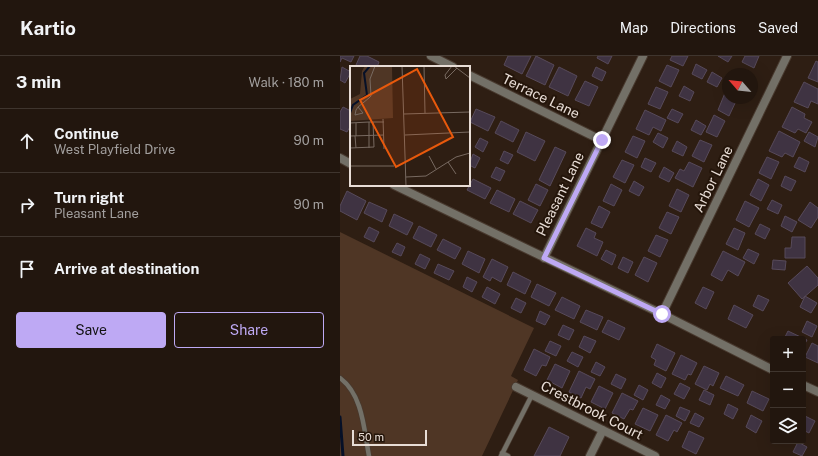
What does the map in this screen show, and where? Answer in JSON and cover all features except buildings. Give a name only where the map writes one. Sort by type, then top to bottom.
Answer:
[{"type":"street","points":[[431,56],[451,66]]},
{"type":"street","name":"Pleasant Lane","points":[[544,258],[643,56]]},
{"type":"street","name":"Arbor Lane","points":[[662,314],[787,56]]},
{"type":"street","name":"Terrace Lane","points":[[470,75],[602,140]]},
{"type":"street","points":[[340,158],[350,163]]},
{"type":"street","points":[[396,186],[662,314],[770,368]]},
{"type":"street","points":[[806,386],[818,392]]},
{"type":"street","name":"Crestbrook Court","points":[[516,387],[655,456]]},
{"type":"street","points":[[590,456],[603,430]]},
{"type":"lane","points":[[340,378],[352,389],[358,404],[369,456]]},
{"type":"lane","points":[[508,456],[502,455],[532,395]]},
{"type":"shaded area","points":[[340,232],[534,328],[511,376],[518,380],[482,456],[340,456]]},
{"type":"waterway","points":[[340,417],[343,456]]},
{"type":"route","points":[[602,140],[544,258],[662,314]]}]
